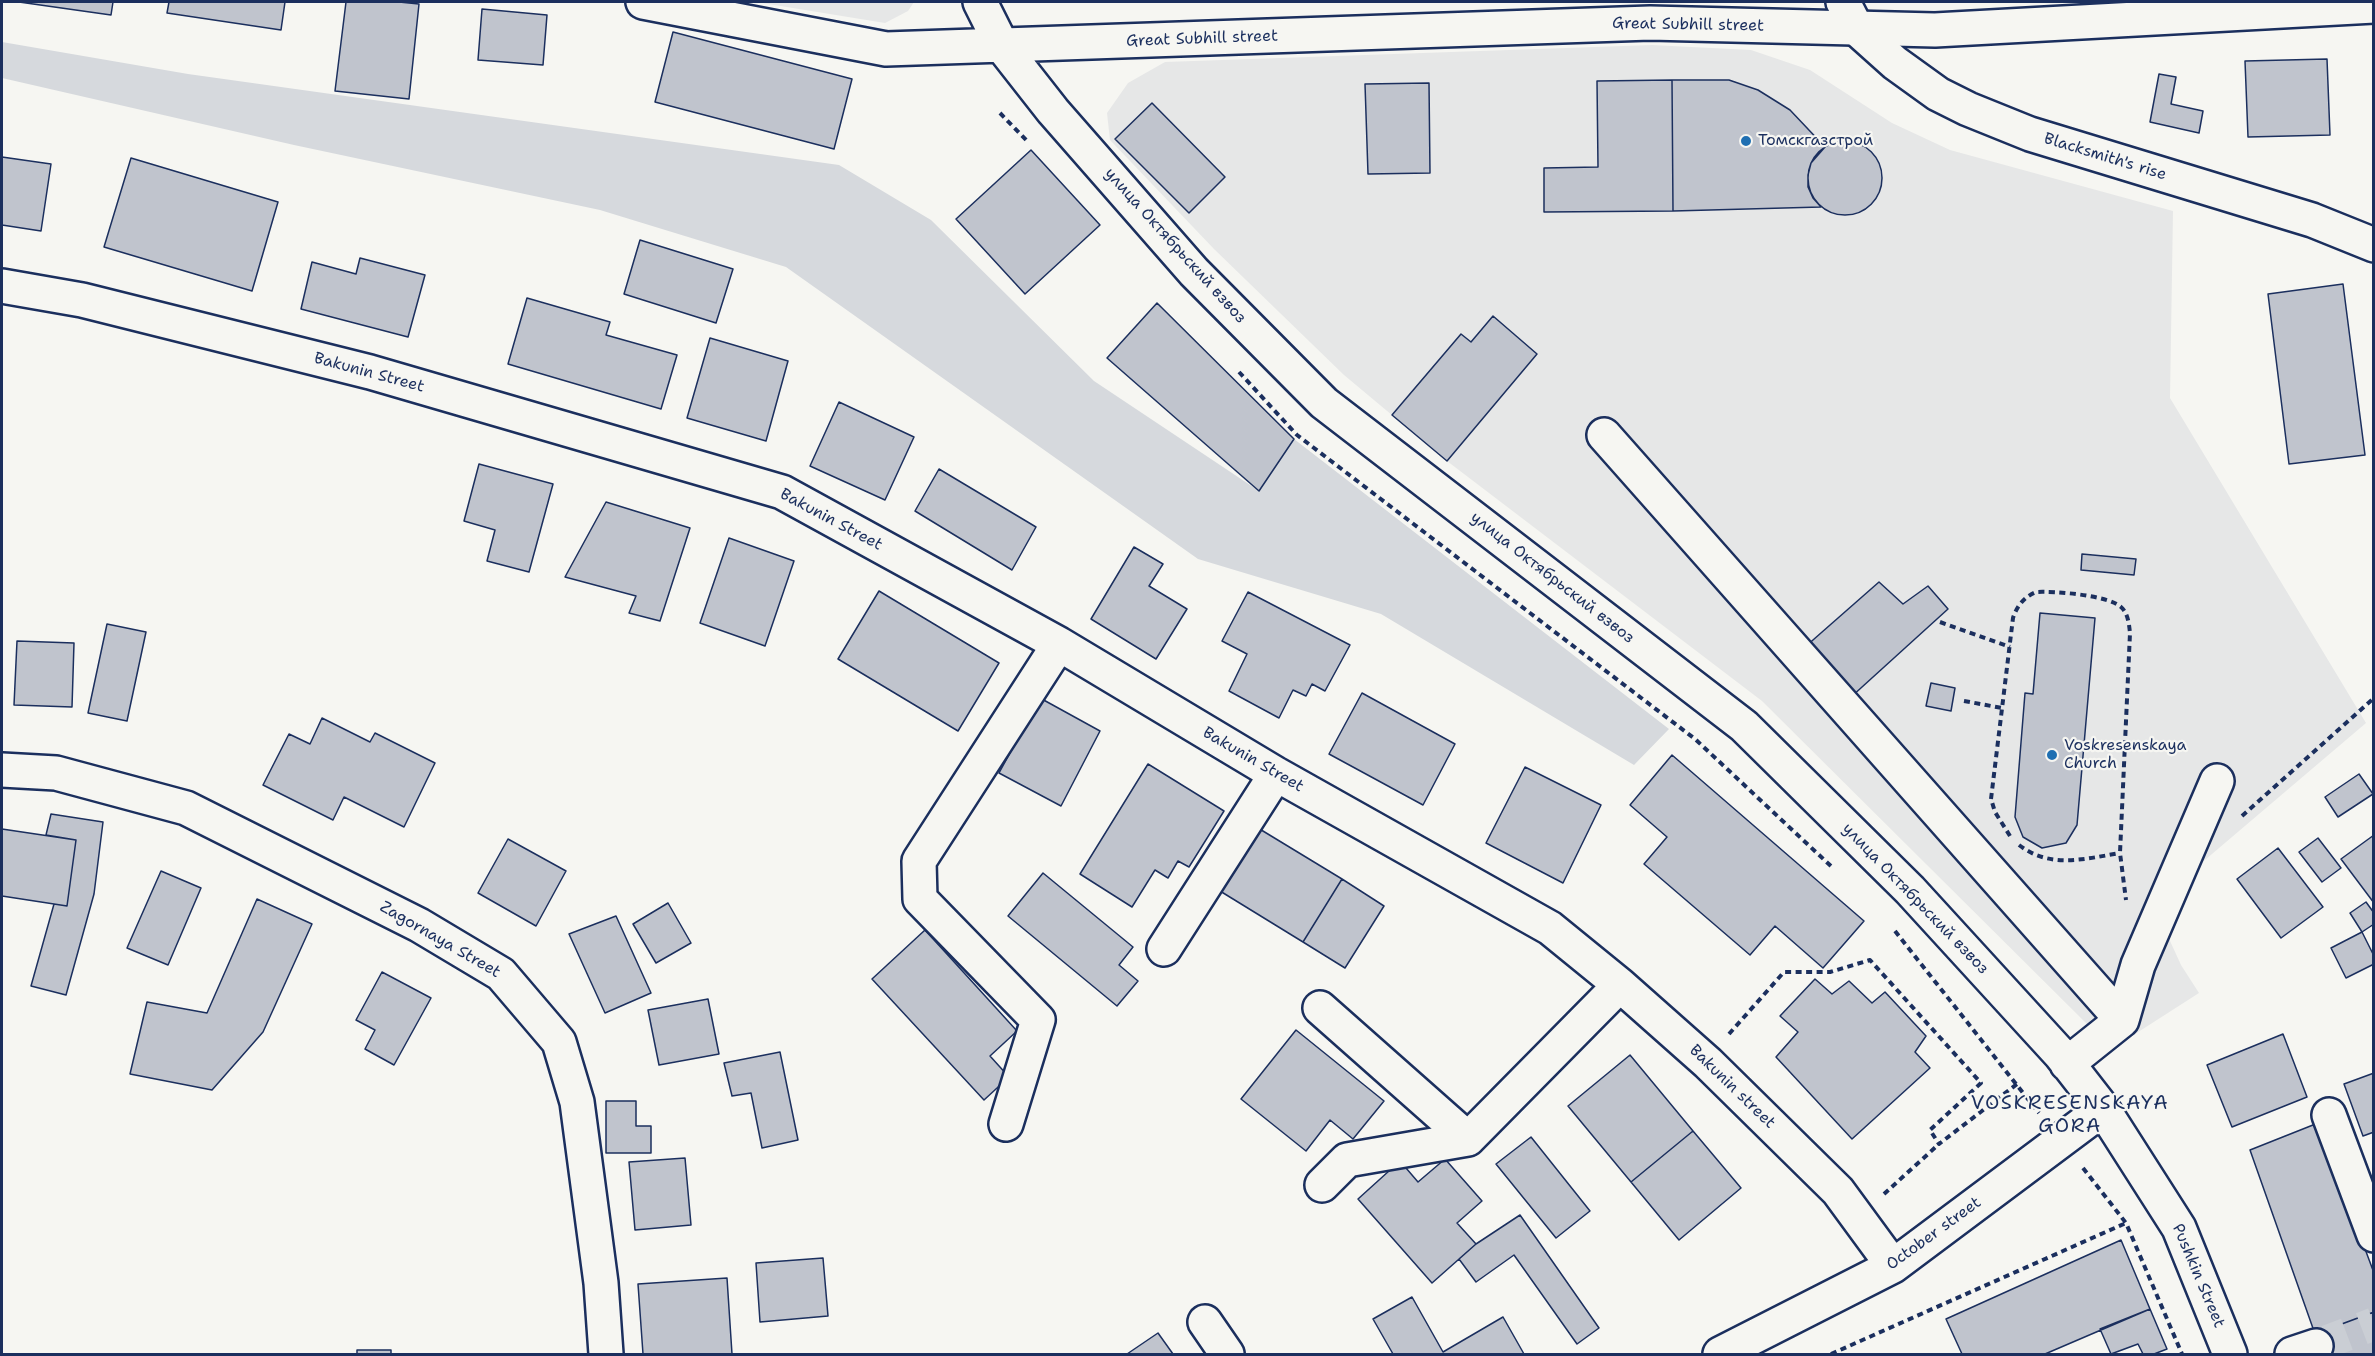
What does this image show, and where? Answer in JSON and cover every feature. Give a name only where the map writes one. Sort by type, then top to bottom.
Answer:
[{"type":"street","name":"Great Subhill street","points":[[643,2],[886,49],[1850,15],[1935,30],[2373,6]]},
{"type":"street","name":"улица Октябрьский взвоз","points":[[981,2],[1002,46],[1053,111],[1194,272],[1324,403],[1744,726],[1910,890],[2067,1064],[2103,1110]]},
{"type":"street","name":"Blacksmith's rise","points":[[1850,15],[1895,63],[1930,88],[1968,109],[2030,134],[2312,220],[2373,245]]},
{"type":"street","name":"Bakunin Street","points":[[2,286],[82,300],[370,372],[782,492],[1059,644],[1276,774],[1550,928],[1620,985]]},
{"type":"street","points":[[1604,435],[2122,1020]]},
{"type":"street","points":[[1006,1124],[1038,1020],[920,899],[919,861],[1059,644]]},
{"type":"street","name":"Zagornaya Street","points":[[2,770],[56,773],[186,808],[419,925],[501,974],[559,1042],[577,1102],[601,1283],[606,1354]]},
{"type":"street","points":[[1164,949],[1276,774]]},
{"type":"street","points":[[2067,1064],[2122,1020],[2138,965],[2217,781]]},
{"type":"street","points":[[1322,1185],[1347,1160],[1468,1139],[1620,985]]},
{"type":"street","name":"Bakunin street","points":[[1620,985],[1708,1063],[1838,1191],[1893,1266]]},
{"type":"street","points":[[1320,1008],[1468,1139]]},
{"type":"street","name":"October street","points":[[1720,1354],[1893,1266],[2103,1110]]},
{"type":"street","name":"Pushkin Street","points":[[2103,1110],[2179,1228],[2230,1354]]},
{"type":"street","points":[[2329,1115],[2373,1235]]},
{"type":"street","points":[[1205,1322],[1227,1354]]},
{"type":"path","points":[[1250,383],[1298,435],[1695,739],[1840,875]]},
{"type":"path","points":[[2120,853],[2064,862],[2029,853],[2013,841],[1995,812],[1991,799],[2013,618],[2017,607],[2030,594],[2036,592],[2108,600],[2122,607],[2129,621],[2120,853],[2128,910]]},
{"type":"path","points":[[1940,622],[2010,647]]},
{"type":"path","points":[[2259,802],[2373,698]]},
{"type":"path","points":[[1964,701],[2002,708]]},
{"type":"path","points":[[1723,1040],[1784,972],[1830,972],[1870,960],[1981,1083],[1930,1130],[1940,1144],[2017,1084],[1890,925]]},
{"type":"path","points":[[2117,1211],[2126,1223],[2182,1354]]},
{"type":"path","points":[[1831,1354],[2136,1218]]},
{"type":"shaded area","points":[[756,2],[914,2],[908,11],[885,23]]},
{"type":"shaded area","points":[[2,42],[188,74],[839,165],[931,220],[1094,381],[1259,491],[1294,439],[1669,729],[1634,765],[1381,614],[1198,559],[786,267],[600,210],[294,145],[2,78]]},
{"type":"shaded area","points":[[1652,45],[1751,50],[1810,70],[1892,123],[1950,150],[2173,211],[2170,398],[2366,723],[2192,871],[2165,930],[2181,965],[2199,993],[2107,1052],[2090,1027],[1762,701],[1447,461],[1344,375],[1214,249],[1110,140],[1107,113],[1128,83],[1165,62]]},
{"type":"building","points":[[19,2],[113,2],[111,15]]},
{"type":"building","points":[[169,2],[285,2],[281,30],[167,13]]},
{"type":"building","points":[[346,2],[419,4],[409,99],[335,91]]},
{"type":"building","points":[[482,9],[547,15],[543,65],[478,60]]},
{"type":"building","points":[[673,32],[852,79],[834,149],[655,102]]},
{"type":"building","points":[[2327,59],[2330,135],[2248,137],[2245,61]]},
{"type":"building","points":[[2159,74],[2176,77],[2171,104],[2203,111],[2199,133],[2150,122]]},
{"type":"building","name":"Томскгазстрой","points":[[1672,80],[1729,80],[1758,90],[1790,110],[1825,147],[1811,163],[1808,175],[1808,187],[1813,198],[1821,207],[1673,211]]},
{"type":"building","points":[[1672,80],[1673,211],[1544,212],[1544,168],[1598,167],[1597,81]]},
{"type":"building","points":[[1429,83],[1430,173],[1368,174],[1365,84]]},
{"type":"building","points":[[1152,103],[1225,177],[1189,213],[1115,139]]},
{"type":"building","points":[[1838,141],[1852,141],[1866,147],[1876,157],[1882,171],[1882,185],[1876,199],[1866,209],[1852,215],[1838,215],[1824,209],[1814,199],[1808,185],[1808,171],[1814,157],[1824,147]]},
{"type":"building","points":[[1031,150],[1100,225],[1025,294],[956,219]]},
{"type":"building","points":[[2,157],[51,164],[41,231],[2,225]]},
{"type":"building","points":[[131,158],[278,202],[252,291],[104,247]]},
{"type":"building","points":[[640,240],[733,269],[716,323],[624,294]]},
{"type":"building","points":[[360,258],[425,275],[408,337],[301,309],[312,262],[356,274]]},
{"type":"building","points":[[2343,284],[2365,455],[2289,464],[2268,294]]},
{"type":"building","points":[[527,298],[610,322],[606,335],[677,355],[661,409],[508,364]]},
{"type":"building","points":[[1157,303],[1294,439],[1259,491],[1107,358]]},
{"type":"building","points":[[1493,316],[1537,354],[1447,461],[1392,415],[1461,334],[1471,342]]},
{"type":"building","points":[[710,338],[788,361],[766,441],[687,418]]},
{"type":"building","points":[[839,402],[914,437],[885,500],[810,466]]},
{"type":"building","points":[[479,464],[553,484],[529,572],[487,561],[495,530],[464,521]]},
{"type":"building","points":[[939,469],[1036,527],[1012,570],[915,511]]},
{"type":"building","points":[[606,502],[690,528],[660,621],[629,613],[636,596],[565,577]]},
{"type":"building","points":[[729,538],[794,561],[765,646],[700,623]]},
{"type":"building","points":[[1134,547],[1163,564],[1149,586],[1187,609],[1156,659],[1091,619]]},
{"type":"building","points":[[2082,554],[2136,559],[2134,575],[2081,570]]},
{"type":"building","points":[[1879,582],[1903,604],[1928,586],[1948,609],[1851,697],[1805,647]]},
{"type":"building","points":[[879,591],[999,663],[958,731],[838,659]]},
{"type":"building","points":[[1248,592],[1350,645],[1325,691],[1312,684],[1306,696],[1293,690],[1279,718],[1229,691],[1247,654],[1222,641]]},
{"type":"building","name":"Voskresenskaya Church","points":[[2040,613],[2095,618],[2077,825],[2066,843],[2042,848],[2023,837],[2015,817],[2025,693],[2033,694]]},
{"type":"building","points":[[107,624],[146,632],[127,721],[88,713]]},
{"type":"building","points":[[17,641],[74,643],[72,707],[14,705]]},
{"type":"building","points":[[1931,683],[1955,688],[1951,711],[1926,706]]},
{"type":"building","points":[[1362,693],[1455,744],[1423,805],[1329,754]]},
{"type":"building","points":[[1040,698],[1100,731],[1061,806],[999,773]]},
{"type":"building","points":[[322,718],[370,742],[375,733],[435,763],[404,827],[344,797],[333,820],[263,785],[289,734],[310,744]]},
{"type":"building","points":[[1672,755],[1864,921],[1823,968],[1775,926],[1750,955],[1644,864],[1667,837],[1630,805]]},
{"type":"building","points":[[1148,764],[1224,811],[1189,867],[1178,861],[1168,878],[1155,870],[1132,907],[1080,874]]},
{"type":"building","points":[[1525,767],[1601,805],[1563,883],[1486,843]]},
{"type":"building","points":[[2359,774],[2373,794],[2338,817],[2325,797]]},
{"type":"building","points":[[51,814],[103,822],[94,894],[66,995],[31,986],[54,904],[67,906],[76,840],[46,835]]},
{"type":"building","points":[[1258,828],[1342,879],[1303,942],[1220,891]]},
{"type":"building","points":[[2,829],[76,840],[67,906],[2,896]]},
{"type":"building","points":[[2374,835],[2374,903],[2341,859]]},
{"type":"building","points":[[2318,838],[2341,868],[2322,882],[2299,852]]},
{"type":"building","points":[[508,839],[566,871],[536,926],[478,893]]},
{"type":"building","points":[[2278,848],[2323,907],[2281,938],[2237,879]]},
{"type":"building","points":[[161,871],[201,888],[168,965],[127,948]]},
{"type":"building","points":[[1043,873],[1133,947],[1119,965],[1138,981],[1117,1006],[1008,916]]},
{"type":"building","points":[[1342,879],[1384,906],[1345,968],[1303,942]]},
{"type":"building","points":[[257,899],[312,924],[263,1032],[212,1090],[130,1074],[147,1002],[207,1013]]},
{"type":"building","points":[[2366,902],[2374,913],[2374,924],[2362,932],[2350,913]]},
{"type":"building","points":[[668,903],[691,943],[656,963],[633,924]]},
{"type":"building","points":[[616,916],[651,993],[605,1013],[569,934]]},
{"type":"building","points":[[925,930],[1017,1031],[990,1056],[1009,1077],[984,1100],[872,979]]},
{"type":"building","points":[[2362,932],[2374,956],[2374,964],[2346,978],[2331,948]]},
{"type":"building","points":[[382,972],[431,998],[394,1065],[365,1049],[375,1030],[356,1020]]},
{"type":"building","points":[[1815,979],[1832,994],[1849,981],[1872,1003],[1885,992],[1926,1036],[1915,1052],[1930,1068],[1852,1139],[1776,1057],[1798,1032],[1780,1016]]},
{"type":"building","points":[[708,999],[719,1054],[659,1065],[648,1010]]},
{"type":"building","points":[[1296,1030],[1384,1101],[1353,1139],[1330,1120],[1306,1151],[1241,1099]]},
{"type":"building","points":[[2283,1034],[2307,1097],[2232,1127],[2207,1065]]},
{"type":"building","points":[[780,1052],[798,1140],[762,1148],[751,1093],[732,1096],[724,1063]]},
{"type":"building","points":[[1630,1055],[1693,1131],[1631,1182],[1568,1106]]},
{"type":"building","points":[[2374,1073],[2374,1132],[2363,1136],[2344,1084]]},
{"type":"building","points":[[606,1101],[636,1101],[636,1126],[651,1126],[651,1153],[606,1153]]},
{"type":"building","points":[[2318,1123],[2374,1273],[2374,1312],[2315,1334],[2250,1150]]},
{"type":"building","points":[[1693,1131],[1741,1188],[1679,1240],[1631,1182]]},
{"type":"building","points":[[1531,1137],[1590,1211],[1556,1238],[1496,1164]]},
{"type":"building","points":[[685,1158],[691,1225],[635,1230],[629,1162]]},
{"type":"building","points":[[1445,1159],[1482,1201],[1457,1223],[1476,1244],[1432,1283],[1358,1199],[1400,1161],[1418,1182]]},
{"type":"building","points":[[1520,1215],[1599,1328],[1577,1344],[1514,1255],[1476,1282],[1459,1259],[1476,1244]]},
{"type":"building","points":[[2121,1240],[2150,1309],[2045,1354],[1962,1354],[1946,1319]]},
{"type":"building","points":[[823,1258],[828,1316],[760,1322],[756,1263]]},
{"type":"building","points":[[727,1278],[732,1354],[643,1354],[638,1284]]},
{"type":"building","points":[[1412,1297],[1443,1352],[1503,1317],[1524,1354],[1393,1354],[1373,1319]]},
{"type":"building","points":[[2150,1309],[2167,1349],[2154,1354],[2143,1354],[2138,1344],[2111,1354],[2100,1329]]},
{"type":"building","points":[[2374,1312],[2374,1354],[2319,1354],[2312,1335]]},
{"type":"building","points":[[1158,1333],[1173,1354],[1127,1354]]},
{"type":"building","points":[[357,1350],[391,1350],[391,1354],[357,1354]]},
{"type":"tunnel","points":[[2316,1346],[2374,1324]]},
{"type":"place","name":"Томскгазстрой","points":[[1746,141]]},
{"type":"place","name":"Voskresenskaya Church","points":[[2052,755]]},
{"type":"district","name":"VOSKRESENSKAYA GORA","points":[[2070,1116]]}]
